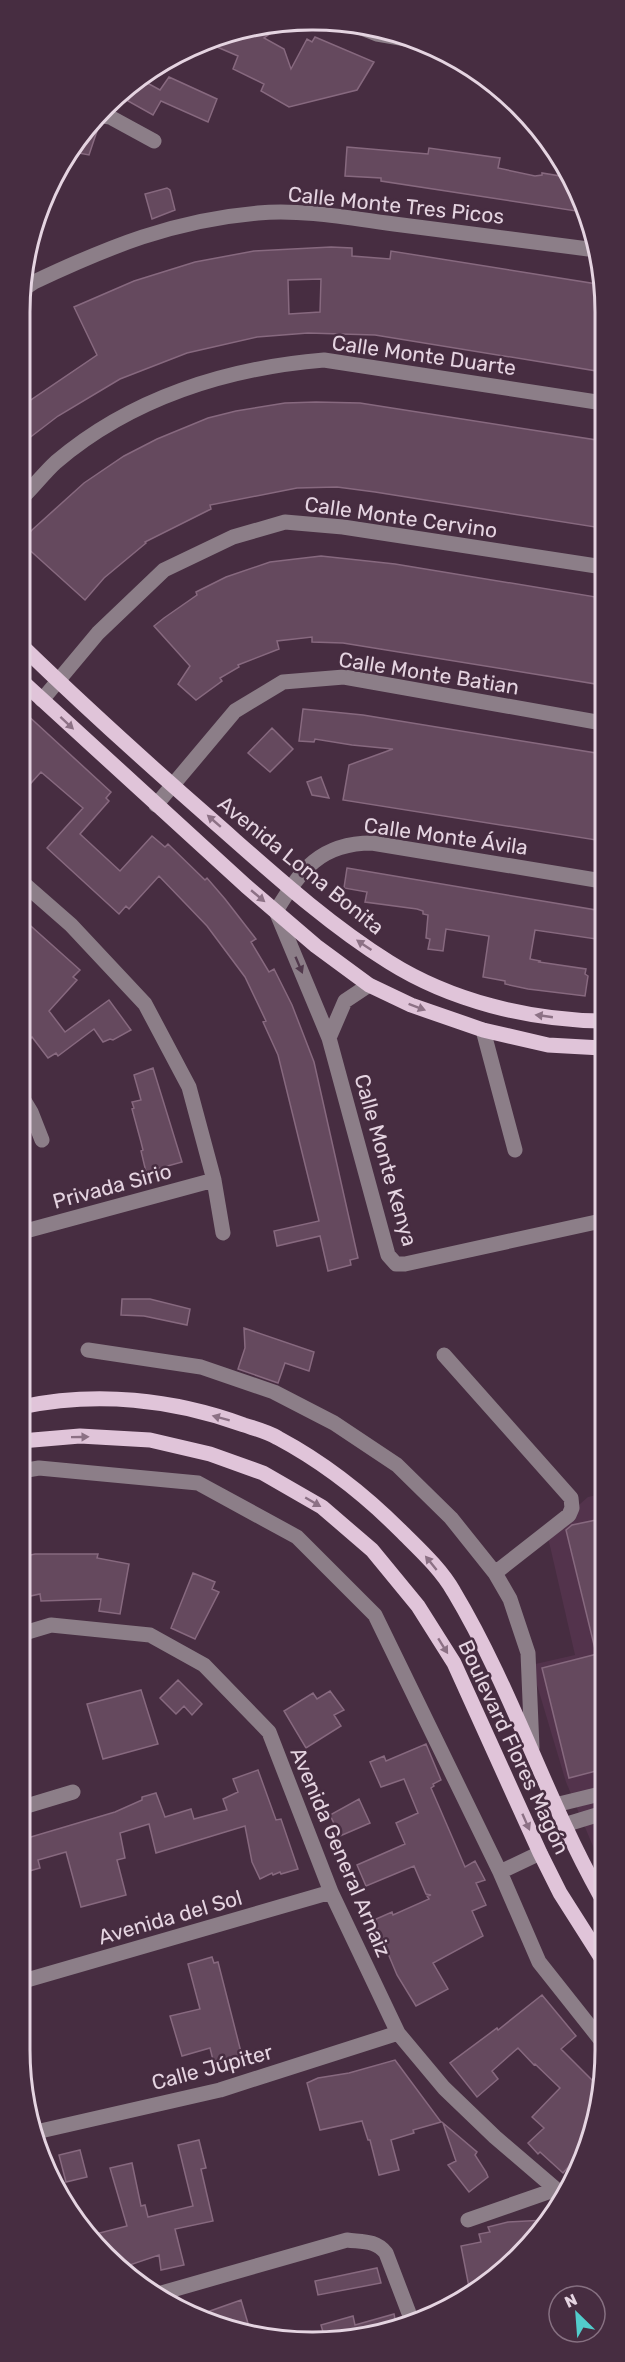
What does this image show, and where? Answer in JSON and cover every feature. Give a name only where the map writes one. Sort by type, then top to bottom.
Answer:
[{"type":"main road","name":"Avenida Loma Bonita","points":[[30,654],[173,786],[290,889],[391,964],[439,987],[489,1005],[519,1012],[595,1020]]},
{"type":"main road","points":[[30,689],[276,912],[316,946],[369,985],[411,1005],[483,1030],[548,1045],[595,1048]]},
{"type":"main road","name":"Boulevard Flores Magón","points":[[30,1406],[80,1398],[130,1398],[223,1418],[276,1437],[323,1466],[380,1510],[427,1557],[453,1591],[532,1748],[564,1825],[595,1885]]},
{"type":"main road","name":"Boulevard Flores Magón","points":[[30,1441],[80,1436],[150,1440],[210,1454],[263,1473],[322,1507],[372,1550],[418,1606],[454,1663],[560,1893],[595,1948]]},
{"type":"street","points":[[109,117],[154,141]]},
{"type":"street","name":"Calle Monte Tres Picos","points":[[32,284],[92,254],[147,234],[204,220],[258,213],[308,212],[588,249]]},
{"type":"street","name":"Calle Monte Duarte","points":[[30,490],[56,463],[91,436],[126,415],[213,378],[288,363],[324,360],[595,402]]},
{"type":"street","name":"Calle Monte Cervino","points":[[42,700],[98,633],[164,570],[233,537],[285,522],[343,527],[595,566]]},
{"type":"street","name":"Calle Monte Batian","points":[[156,805],[234,711],[283,682],[344,677],[595,722]]},
{"type":"street","name":"Calle Monte Ávila","points":[[276,912],[308,865],[326,852],[357,843],[372,843],[595,880]]},
{"type":"street","points":[[30,889],[71,925],[145,1004],[189,1087],[214,1180],[223,1233]]},
{"type":"street","name":"Calle Monte Kenya","points":[[276,912],[329,1038],[388,1255],[396,1264],[405,1264],[595,1223]]},
{"type":"street","points":[[329,1038],[345,1001],[369,985]]},
{"type":"street","points":[[483,1030],[515,1150]]},
{"type":"street","points":[[30,1110],[42,1140]]},
{"type":"street","name":"Privada Sirio","points":[[30,1230],[214,1180]]},
{"type":"street","points":[[88,1350],[201,1367],[274,1392],[334,1423],[397,1465],[451,1518],[495,1573],[510,1599],[528,1653],[532,1748]]},
{"type":"street","points":[[444,1355],[571,1498],[572,1508],[569,1515],[495,1573]]},
{"type":"street","points":[[30,1470],[39,1468],[198,1484],[297,1537],[375,1615],[500,1872],[539,1962],[595,2033]]},
{"type":"street","name":"Avenida General Arnaiz","points":[[30,1632],[51,1626],[150,1635],[204,1665],[269,1732],[331,1892],[398,2033],[444,2088],[495,2137],[557,2191]]},
{"type":"street","points":[[30,1805],[74,1792]]},
{"type":"street","points":[[555,1805],[595,1795]]},
{"type":"street","points":[[564,1825],[595,1816]]},
{"type":"street","points":[[500,1872],[540,1852]]},
{"type":"street","name":"Avenida del Sol","points":[[30,1979],[331,1892]]},
{"type":"street","name":"Calle Júpiter","points":[[42,2131],[220,2090],[398,2033]]},
{"type":"street","points":[[468,2220],[555,2195]]},
{"type":"street","points":[[167,2291],[347,2240],[380,2245],[386,2253],[410,2314]]},
{"type":"shaded area","points":[[595,1495],[595,1851],[566,1782],[531,1665],[575,1655],[547,1533],[588,1497]]},
{"type":"building","points":[[272,33],[264,38],[284,49],[291,69],[307,39],[312,42],[315,37],[374,62],[357,90],[289,107],[261,91],[264,84],[233,69],[238,56],[217,47]]},
{"type":"building","points":[[169,77],[217,99],[208,122],[161,101],[153,115],[128,101],[130,97],[148,83],[160,90]]},
{"type":"building","points":[[98,129],[89,155],[80,153]]},
{"type":"building","points":[[347,147],[428,154],[429,148],[500,158],[498,168],[535,176],[542,175],[542,173],[560,176],[576,211],[381,181],[381,178],[345,176]]},
{"type":"building","points":[[167,188],[170,190],[175,210],[152,219],[145,194]]},
{"type":"building","points":[[352,248],[352,256],[390,259],[391,251],[593,283],[595,371],[375,335],[308,333],[257,337],[187,353],[120,379],[58,416],[30,437],[30,401],[97,355],[74,307],[134,281],[195,262],[254,251]],"holes":[[[321,279],[320,312],[289,314],[288,280]]]},
{"type":"building","points":[[285,403],[360,403],[595,440],[595,527],[337,487],[297,488],[210,505],[211,509],[145,542],[104,578],[85,600],[30,550],[32,530],[84,483],[124,456],[157,439],[208,418]]},
{"type":"building","points":[[321,556],[395,564],[595,597],[595,684],[343,643],[312,642],[312,637],[277,641],[279,649],[238,665],[239,667],[220,678],[222,681],[196,700],[178,684],[190,666],[154,626],[197,595],[196,592],[226,577],[270,562]]},
{"type":"building","points":[[303,709],[363,715],[595,753],[595,840],[343,800],[349,765],[393,749],[315,739],[314,742],[299,741]]},
{"type":"building","points":[[30,718],[111,792],[106,798],[109,801],[80,834],[120,871],[152,836],[165,847],[168,844],[205,880],[207,878],[256,939],[251,942],[269,972],[274,969],[292,1005],[314,1062],[358,1258],[350,1260],[351,1265],[328,1271],[320,1236],[277,1246],[274,1231],[319,1221],[278,1055],[263,1022],[266,1021],[245,977],[207,926],[159,876],[129,909],[126,906],[119,914],[47,848],[83,808],[41,772],[30,784]]},
{"type":"building","points":[[272,728],[293,749],[270,772],[248,753]]},
{"type":"building","points":[[321,777],[329,798],[312,795],[307,782]]},
{"type":"building","points":[[347,868],[595,910],[595,939],[535,930],[530,959],[586,969],[585,974],[588,976],[585,996],[528,989],[505,984],[505,981],[483,977],[489,936],[446,929],[443,951],[428,949],[430,939],[426,938],[428,915],[423,914],[423,911],[365,902],[367,892],[344,888]]},
{"type":"building","points":[[30,925],[80,970],[73,977],[77,980],[49,1011],[65,1032],[109,1000],[131,1030],[113,1040],[103,1042],[94,1029],[58,1056],[56,1053],[48,1058],[32,1037],[30,1039]]},
{"type":"building","points":[[153,1068],[182,1162],[146,1172],[132,1102],[141,1100],[134,1075]]},
{"type":"building","points":[[122,1299],[150,1299],[190,1309],[187,1325],[144,1316],[121,1315]]},
{"type":"building","points":[[244,1328],[314,1352],[309,1371],[285,1363],[278,1383],[238,1369],[245,1348]]},
{"type":"building","points":[[595,1520],[595,1649],[566,1530],[572,1525]]},
{"type":"building","points":[[98,1554],[97,1558],[129,1564],[120,1614],[99,1611],[101,1599],[41,1601],[40,1594],[30,1596],[30,1555]]},
{"type":"building","points":[[193,1573],[215,1582],[212,1589],[219,1592],[195,1639],[171,1628]]},
{"type":"building","points":[[595,1655],[595,1771],[569,1778],[542,1668]]},
{"type":"building","points":[[178,1680],[202,1704],[192,1715],[184,1706],[176,1714],[160,1698]]},
{"type":"building","points":[[141,1690],[158,1744],[103,1759],[87,1704]]},
{"type":"building","points":[[330,1691],[344,1710],[334,1715],[341,1726],[306,1748],[284,1711],[313,1693],[317,1699]]},
{"type":"building","points":[[426,1744],[441,1780],[433,1784],[431,1788],[465,1867],[475,1861],[485,1880],[476,1883],[486,1905],[472,1911],[483,1936],[433,1963],[448,1989],[416,2006],[397,1975],[374,1920],[392,1912],[393,1915],[429,1899],[427,1896],[431,1895],[426,1894],[414,1866],[366,1886],[357,1865],[405,1844],[396,1823],[418,1813],[404,1779],[381,1787],[370,1762],[384,1756],[386,1761]]},
{"type":"building","points":[[258,1770],[276,1820],[281,1819],[298,1869],[281,1874],[280,1872],[273,1875],[272,1873],[260,1879],[252,1862],[245,1826],[156,1853],[149,1824],[120,1833],[125,1858],[117,1860],[126,1895],[81,1907],[66,1852],[38,1860],[40,1868],[30,1871],[30,1837],[115,1812],[142,1800],[142,1797],[156,1793],[165,1817],[191,1809],[194,1819],[227,1810],[223,1799],[238,1792],[233,1779]]},
{"type":"building","points":[[359,1799],[370,1823],[340,1836],[330,1815]]},
{"type":"building","points":[[212,1957],[214,1963],[218,1962],[242,2056],[214,2064],[210,2048],[182,2056],[170,2016],[200,2009],[188,1964]]},
{"type":"building","points":[[542,1995],[576,2036],[561,2049],[593,2081],[593,2086],[580,2140],[570,2165],[563,2173],[540,2152],[538,2154],[528,2143],[544,2128],[532,2117],[560,2088],[518,2048],[492,2071],[498,2079],[477,2097],[450,2063],[497,2028],[498,2030]]},
{"type":"building","points":[[395,2060],[441,2122],[413,2130],[414,2133],[391,2140],[399,2170],[379,2175],[370,2140],[368,2140],[362,2121],[320,2130],[307,2083],[318,2078],[349,2073]]},
{"type":"building","points":[[443,2123],[477,2152],[475,2155],[488,2177],[469,2192],[448,2165],[456,2161]]},
{"type":"building","points":[[199,2140],[206,2168],[201,2169],[213,2221],[175,2229],[184,2265],[161,2270],[159,2255],[130,2265],[98,2233],[127,2226],[110,2168],[132,2163],[141,2206],[145,2205],[148,2217],[193,2206],[178,2145]]},
{"type":"building","points":[[80,2150],[87,2177],[66,2182],[59,2155]]},
{"type":"building","points":[[537,2220],[499,2262],[468,2284],[461,2246],[481,2242],[479,2234],[490,2232],[488,2227],[508,2222]]},
{"type":"building","points":[[377,2268],[381,2283],[318,2295],[315,2281]]},
{"type":"building","points":[[241,2300],[248,2325],[222,2317],[208,2312]]},
{"type":"building","points":[[394,2314],[395,2319],[349,2330],[323,2331],[321,2325],[353,2316],[355,2325]]}]
